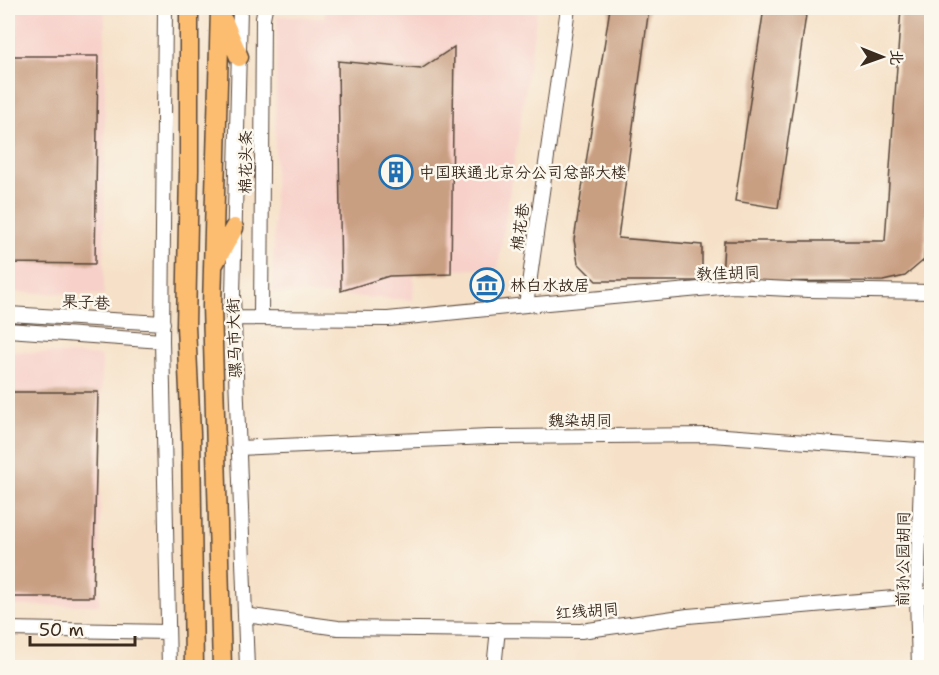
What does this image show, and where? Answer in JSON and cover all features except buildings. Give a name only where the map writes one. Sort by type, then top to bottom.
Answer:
[{"type":"main road","points":[[189,8],[186,326],[191,446],[194,668]]},
{"type":"main road","points":[[220,10],[239,57]]},
{"type":"main road","name":"骡马市大街","points":[[220,10],[212,306],[222,668]]},
{"type":"main road","points":[[213,265],[234,228]]},
{"type":"street","points":[[165,8],[162,341],[170,668]]},
{"type":"street","name":"骡马市大街","points":[[240,8],[233,295],[247,668]]},
{"type":"street","name":"棉花头条","points":[[261,318],[265,8]]},
{"type":"street","name":"棉花巷","points":[[526,305],[568,8]]},
{"type":"street","name":"教佳胡同","points":[[526,305],[732,286],[932,292]]},
{"type":"street","points":[[234,318],[388,319],[526,305]]},
{"type":"street","name":"果子巷","points":[[8,314],[163,323]]},
{"type":"street","name":"果子巷","points":[[8,330],[162,341]]},
{"type":"street","name":"魏染胡同","points":[[238,448],[489,437],[711,435],[927,451]]},
{"type":"street","name":"前孙公园胡同","points":[[919,668],[924,596],[927,451]]},
{"type":"street","name":"红线胡同","points":[[245,615],[338,628],[581,631],[688,616],[924,596]]},
{"type":"street","points":[[8,629],[168,632]]},
{"type":"street","points":[[494,668],[498,629]]},
{"type":"shaded area","points":[[18,8],[105,8],[104,295],[8,292],[8,36],[17,35]]},
{"type":"shaded area","name":"中国联通北京分公司总部大楼","points":[[325,10],[537,12],[498,268],[414,272],[413,300],[273,292],[277,16],[324,18]]},
{"type":"shaded area","points":[[8,351],[102,356],[99,605],[8,606]]},
{"type":"place","name":"中国联通北京分公司总部大楼","points":[[396,172]]},
{"type":"place","name":"林白水故居","points":[[487,285]]}]
